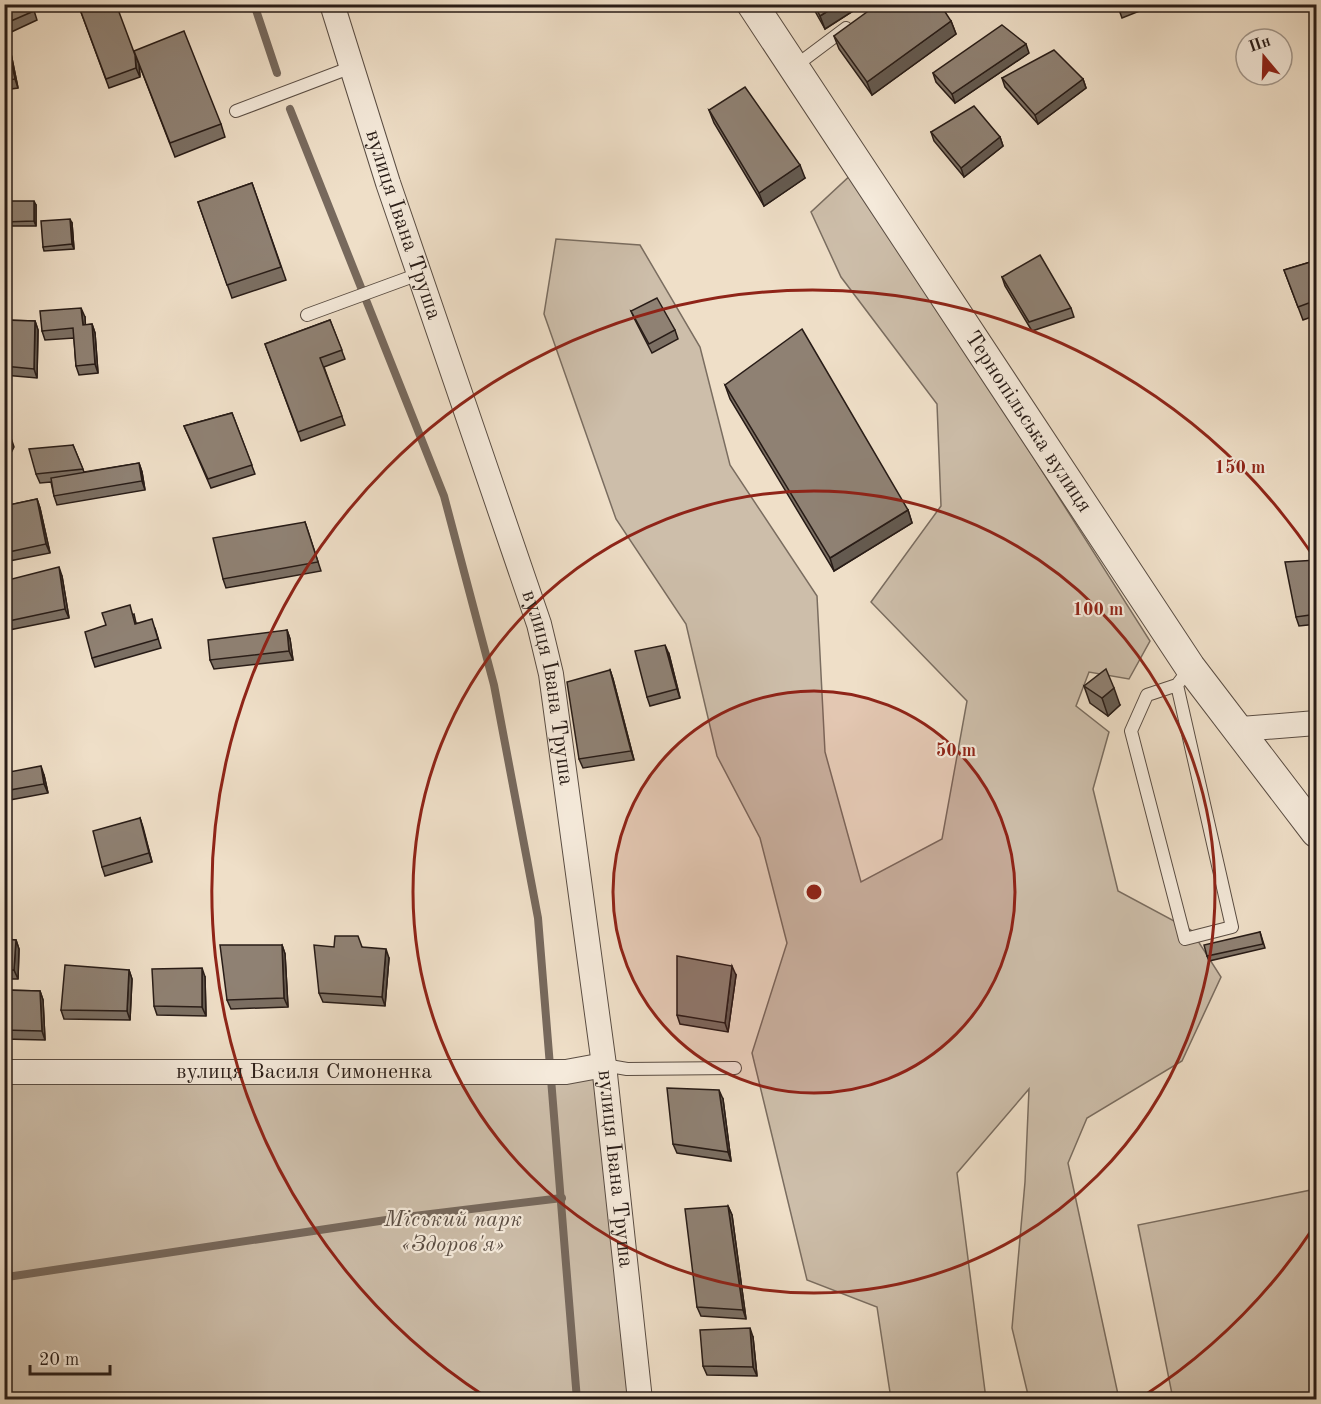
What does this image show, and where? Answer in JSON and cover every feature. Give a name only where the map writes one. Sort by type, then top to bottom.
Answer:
[{"type":"street","name":"вулиця Івана Труша","points":[[332,4],[419,274],[539,624],[551,674],[604,1065],[640,1400]]},
{"type":"street","name":"Тернопільська вулиця","points":[[752,4],[1184,676],[1240,729],[1317,832]]},
{"type":"street","points":[[1240,729],[1317,723]]},
{"type":"street","name":"вулиця Василя Симоненка","points":[[4,1072],[566,1072],[604,1065]]},
{"type":"lane","points":[[794,67],[859,18]]},
{"type":"lane","points":[[236,111],[352,67]]},
{"type":"lane","points":[[307,315],[419,274]]},
{"type":"lane","points":[[1184,676],[1232,927],[1185,939],[1131,731],[1147,695],[1184,676]]},
{"type":"lane","points":[[604,1065],[627,1069],[735,1068]]},
{"type":"green space","points":[[853,173],[1150,641],[1129,679],[1089,672],[1076,706],[1109,732],[1093,789],[1118,891],[1191,930],[1221,977],[1182,1061],[1087,1118],[1068,1163],[1119,1399],[1029,1399],[1012,1328],[1025,1182],[1029,1089],[957,1173],[986,1399],[891,1399],[877,1307],[807,1280],[752,1053],[787,943],[760,838],[717,756],[686,624],[616,519],[544,314],[556,239],[640,245],[700,347],[730,465],[817,596],[825,752],[861,882],[942,839],[967,701],[871,602],[941,506],[937,404],[841,277],[811,212]]},
{"type":"green space","name":"Міський парк «Здоров'я»","points":[[604,1065],[640,1399],[5,1399],[4,1071]]},
{"type":"green space","points":[[1316,1189],[1316,1399],[1173,1399],[1138,1225]]},
{"type":"building","points":[[4,4],[32,4],[34,11],[4,24]]},
{"type":"building","points":[[78,4],[116,4],[135,55],[136,68],[106,79]]},
{"type":"building","points":[[814,4],[839,4],[820,16]]},
{"type":"building","points":[[878,4],[940,4],[951,21],[867,82],[834,36]]},
{"type":"building","points":[[1002,25],[1026,44],[952,94],[933,73]]},
{"type":"building","points":[[4,29],[15,79],[4,81]]},
{"type":"building","points":[[184,31],[221,124],[170,143],[134,51]]},
{"type":"building","points":[[1054,50],[1083,79],[1035,115],[1002,78]]},
{"type":"building","points":[[745,87],[800,165],[759,193],[709,110]]},
{"type":"building","points":[[974,106],[1000,137],[961,168],[931,132]]},
{"type":"building","points":[[252,183],[281,267],[227,285],[198,202]]},
{"type":"building","points":[[4,201],[34,201],[34,221],[4,222]]},
{"type":"building","points":[[70,219],[72,244],[43,247],[41,221]]},
{"type":"building","points":[[1040,255],[1071,308],[1029,322],[1002,277]]},
{"type":"building","points":[[1317,260],[1317,300],[1298,307],[1284,270]]},
{"type":"building","points":[[657,298],[675,330],[649,344],[631,311]]},
{"type":"building","points":[[81,308],[83,325],[92,324],[95,364],[76,366],[73,328],[42,331],[40,311]]},
{"type":"building","points":[[4,320],[35,321],[34,369],[4,366]]},
{"type":"building","points":[[330,320],[342,350],[320,358],[342,416],[298,432],[265,344]]},
{"type":"building","points":[[802,329],[908,510],[830,558],[725,385]]},
{"type":"building","points":[[232,413],[252,465],[208,479],[184,426]]},
{"type":"building","points":[[4,431],[11,438],[4,451]]},
{"type":"building","points":[[73,445],[83,469],[36,474],[29,449]]},
{"type":"building","points":[[139,463],[142,481],[54,496],[51,478]]},
{"type":"building","points":[[37,499],[46,544],[4,553],[4,506]]},
{"type":"building","points":[[305,522],[318,562],[223,579],[213,538]]},
{"type":"building","points":[[1317,560],[1317,614],[1296,617],[1285,562]]},
{"type":"building","points":[[59,567],[65,609],[4,622],[4,581]]},
{"type":"building","points":[[130,605],[135,624],[152,619],[158,639],[92,658],[85,632],[106,625],[102,613]]},
{"type":"building","points":[[287,630],[289,651],[210,660],[208,640]]},
{"type":"building","points":[[665,645],[677,689],[647,697],[635,651]]},
{"type":"building","points":[[1106,669],[1114,688],[1102,698],[1084,686]]},
{"type":"building","points":[[610,670],[631,751],[579,759],[567,682]]},
{"type":"building","points":[[41,766],[44,784],[4,791],[4,773]]},
{"type":"building","points":[[140,818],[149,853],[102,867],[93,831]]},
{"type":"building","points":[[1260,932],[1263,944],[1207,956],[1204,945]]},
{"type":"building","points":[[335,936],[358,936],[362,947],[386,949],[382,997],[319,993],[314,945],[334,947]]},
{"type":"building","points":[[4,939],[16,940],[14,970],[4,970]]},
{"type":"building","points":[[220,945],[282,945],[284,998],[227,1000]]},
{"type":"building","points":[[677,956],[732,966],[725,1023],[677,1015]]},
{"type":"building","points":[[65,965],[129,970],[127,1011],[61,1010]]},
{"type":"building","points":[[202,968],[202,1007],[154,1006],[152,969]]},
{"type":"building","points":[[4,990],[40,991],[42,1031],[4,1030]]},
{"type":"building","points":[[667,1088],[719,1090],[728,1152],[673,1144]]},
{"type":"building","points":[[728,1206],[743,1310],[697,1307],[685,1209]]},
{"type":"building","points":[[750,1328],[753,1367],[703,1366],[700,1330]]},
{"type":"waterway","points":[[254,4],[277,73]]},
{"type":"waterway","points":[[290,109],[444,496],[494,685],[538,918],[577,1400]]},
{"type":"waterway","points":[[7,1277],[406,1217],[562,1198]]}]
